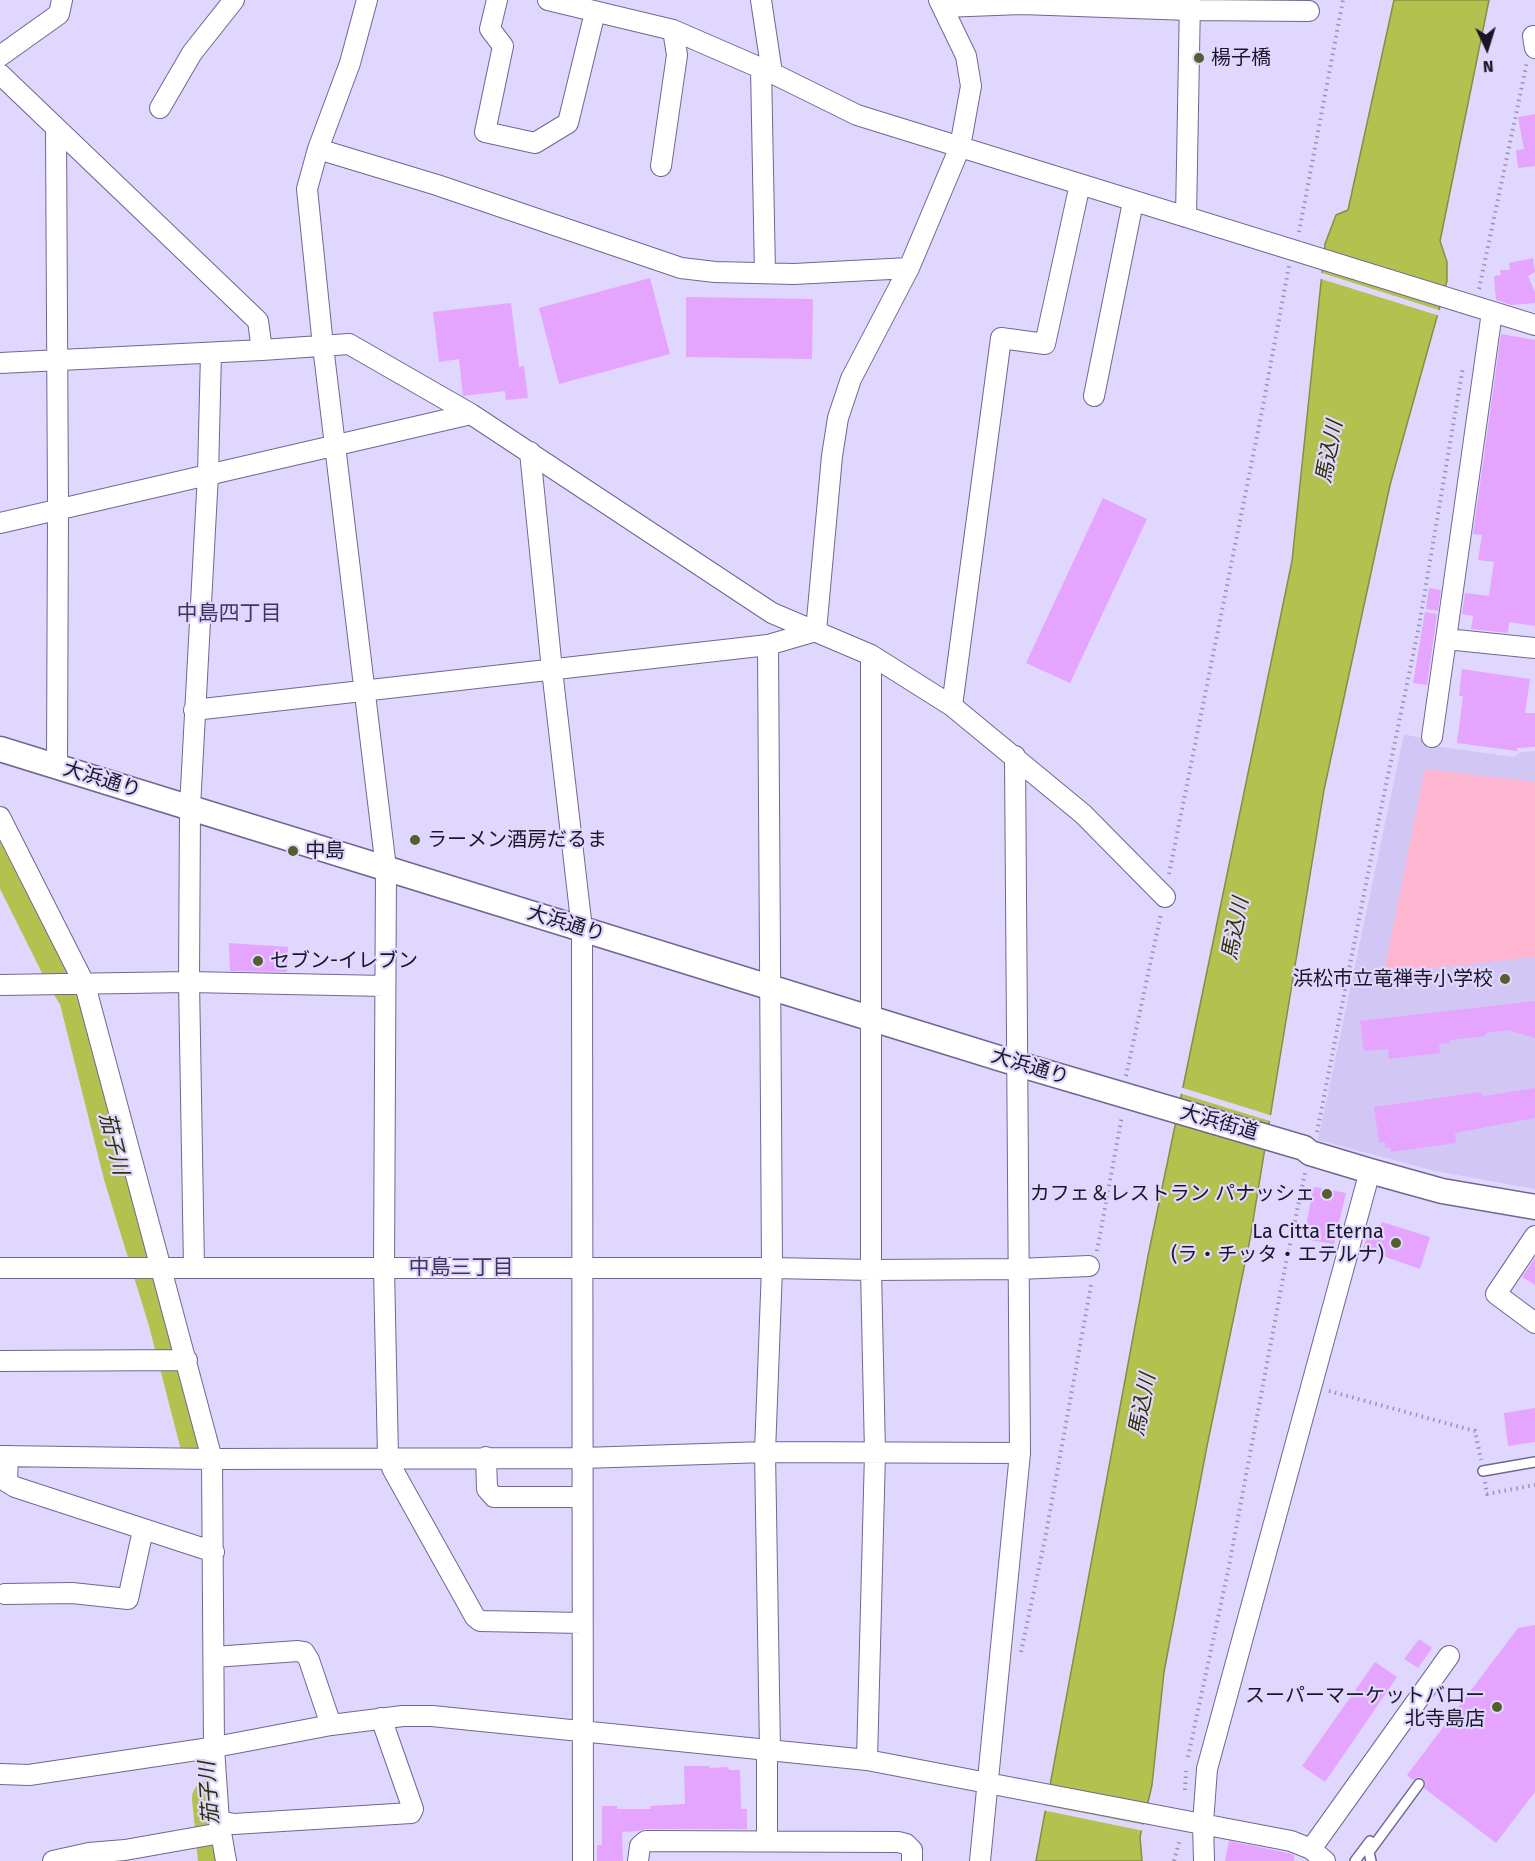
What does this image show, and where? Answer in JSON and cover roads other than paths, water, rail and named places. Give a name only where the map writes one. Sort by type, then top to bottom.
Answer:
[{"type":"street","points":[[0,56],[59,14],[62,0]]},
{"type":"street","points":[[160,108],[192,53],[234,0]]},
{"type":"street","points":[[367,0],[350,63],[318,148],[307,189],[323,346],[386,868],[384,1269],[388,1457],[393,1470],[475,1617],[480,1621],[582,1623]]},
{"type":"street","points":[[497,0],[490,29],[503,46],[484,132],[535,143],[568,123],[596,12]]},
{"type":"street","points":[[548,0],[673,30],[767,70],[857,115],[1535,325]]},
{"type":"street","points":[[761,0],[767,70],[765,273]]},
{"type":"street","points":[[816,631],[832,456],[838,418],[851,380],[909,268],[960,147],[971,86],[966,56],[941,3],[1190,5],[1309,10]]},
{"type":"street","points":[[1186,217],[1190,5]]},
{"type":"street","points":[[662,166],[677,55],[673,30]]},
{"type":"street","points":[[0,74],[258,321],[262,350]]},
{"type":"street","points":[[56,128],[57,766]]},
{"type":"street","points":[[318,148],[436,185],[681,268],[715,272],[765,273],[909,268]]},
{"type":"street","points":[[952,706],[1001,338],[1045,344],[1080,184]]},
{"type":"street","points":[[1095,396],[1133,202]]},
{"type":"street","points":[[1432,737],[1446,639],[1484,309]]},
{"type":"street","points":[[0,363],[349,344],[471,414],[772,613],[871,655],[952,706],[1083,814],[1165,897]]},
{"type":"street","points":[[194,1267],[189,982],[190,807],[208,474],[211,353]]},
{"type":"street","points":[[0,523],[471,414]]},
{"type":"street","points":[[530,452],[582,929],[583,1861]]},
{"type":"street","points":[[194,710],[768,645],[816,631]]},
{"type":"street","points":[[1446,639],[1535,648]]},
{"type":"street","points":[[767,1841],[765,1452],[772,1268],[768,645]]},
{"type":"street","points":[[867,1760],[875,1453],[871,1270],[871,655]]},
{"type":"street","name":"大浜通り","points":[[0,749],[1129,1097]]},
{"type":"street","points":[[980,1861],[995,1783],[1020,1453],[1015,756]]},
{"type":"street","points":[[0,817],[85,985],[212,1459],[214,1657],[209,1749],[216,1831],[226,1861]]},
{"type":"street","points":[[0,985],[189,982],[385,986]]},
{"type":"street","name":"大浜街道","points":[[1129,1097],[1370,1171]]},
{"type":"street","points":[[1204,1861],[1189,1821],[1207,1769],[1274,1530],[1370,1171],[1442,1191],[1535,1207]]},
{"type":"street","points":[[1535,1236],[1496,1294],[1535,1323]]},
{"type":"street","points":[[0,1268],[1092,1269]]},
{"type":"street","points":[[0,1361],[186,1360]]},
{"type":"street","points":[[214,1552],[15,1487],[7,1482],[4,1456],[212,1459],[583,1458],[765,1452],[1020,1453]]},
{"type":"street","points":[[486,1457],[487,1489],[494,1497],[582,1497]]},
{"type":"street","points":[[5,1594],[72,1593],[128,1599],[143,1530]]},
{"type":"street","points":[[214,1657],[304,1652],[309,1660],[331,1725]]},
{"type":"street","points":[[0,1774],[29,1774],[209,1749],[331,1725],[381,1718],[432,1716],[867,1760],[1291,1841],[1318,1855],[1449,1656]]},
{"type":"street","points":[[53,1861],[89,1853],[125,1850],[216,1831],[234,1824],[411,1813],[413,1809],[381,1718]]},
{"type":"street","points":[[638,1861],[640,1846],[646,1841],[898,1842],[906,1844],[912,1850],[912,1861]]},
{"type":"lane","points":[[1483,1471],[1535,1462]]},
{"type":"lane","points":[[1371,1861],[1370,1851],[1419,1784]]},
{"type":"lane","points":[[1355,1861],[1370,1841]]},
{"type":"water","name":"馬込川","points":[[1394,0],[1489,0],[1440,241],[1447,262],[1447,281],[1390,485],[1324,790],[1250,1239],[1207,1446],[1164,1672],[1152,1785],[1140,1837],[1142,1861],[1036,1861],[1148,1256],[1292,561],[1325,244],[1336,215],[1348,210]]},
{"type":"waterway","name":"茄子川","points":[[0,851],[64,979],[76,998],[121,1177],[165,1320],[198,1448]]},
{"type":"waterway","name":"茄子川","points":[[209,1798],[215,1861]]},
{"type":"place","name":"楊子橋","points":[[1199,58]]},
{"type":"place","name":"ラーメン酒房だるま","points":[[415,840]]},
{"type":"place","name":"中島","points":[[293,851]]},
{"type":"place","name":"セブン-イレブン","points":[[258,961]]},
{"type":"place","name":"浜松市立竜禅寺小学校","points":[[1505,979]]},
{"type":"place","name":"カフェ＆レストラン パナッシェ","points":[[1327,1194]]},
{"type":"place","name":"La Citta Eterna (ラ・チッタ・エテルナ)","points":[[1396,1243]]},
{"type":"place","name":"スーパーマーケットバロー 北寺島店","points":[[1497,1707]]},
{"type":"district","name":"中島四丁目","points":[[229,614]]},
{"type":"district","name":"中島三丁目","points":[[461,1268]]}]
